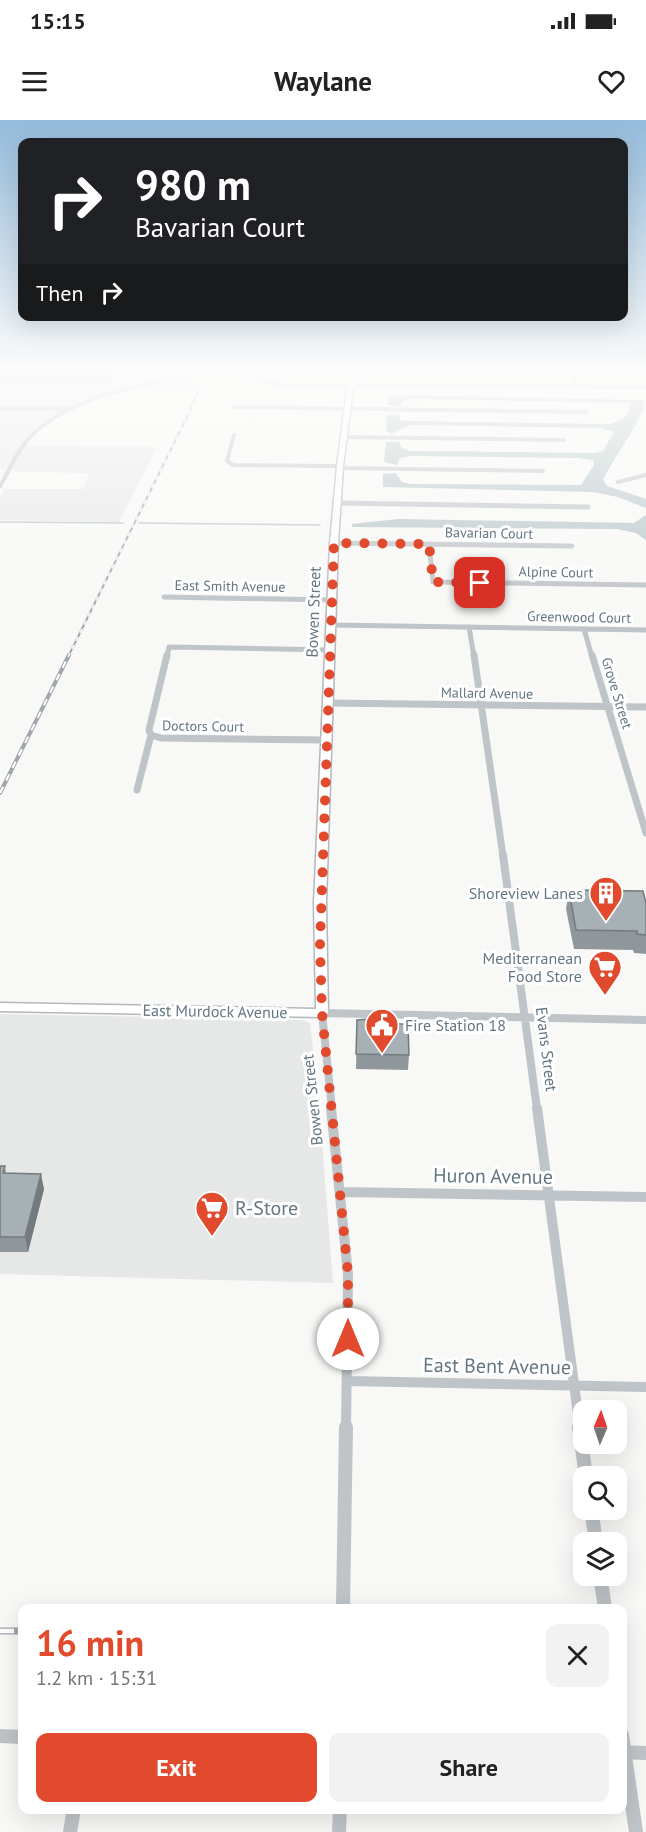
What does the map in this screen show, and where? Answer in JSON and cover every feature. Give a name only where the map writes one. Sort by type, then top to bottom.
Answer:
[{"type":"main road","name":"Bowen Street","points":[[322,1013],[320,903],[334,543],[342,453]]},
{"type":"main road","name":"East Murdock Avenue","points":[[0,1007],[322,1013]]},
{"type":"street","points":[[0,486],[21,453]]},
{"type":"street","points":[[229,453],[227,461],[233,465],[543,471]]},
{"type":"street","points":[[618,482],[646,475]]},
{"type":"street","points":[[337,503],[588,507]]},
{"type":"street","name":"Bavarian Court","points":[[334,543],[572,546]]},
{"type":"street","name":"Alpine Court","points":[[429,544],[433,582],[646,585]]},
{"type":"street","name":"East Smith Avenue","points":[[164,597],[332,600]]},
{"type":"street","name":"Greenwood Court","points":[[331,626],[646,630]]},
{"type":"street","name":"Evans Street","points":[[469,627],[483,705],[585,1466]]},
{"type":"street","name":"Grove Street","points":[[584,629],[646,833]]},
{"type":"street","name":"Doctors Court","points":[[326,740],[161,738],[152,735],[149,730],[169,647],[330,650]]},
{"type":"street","name":"Mallard Avenue","points":[[328,703],[646,707]]},
{"type":"street","points":[[137,790],[152,735]]},
{"type":"street","name":"East Murdock Avenue","points":[[322,1013],[646,1020]]},
{"type":"street","name":"Bowen Street","points":[[322,1013],[348,1274],[344,1604]]},
{"type":"street","name":"Huron Avenue","points":[[340,1192],[646,1197]]},
{"type":"street","name":"East Bent Avenue","points":[[348,1381],[646,1387]]},
{"type":"street","points":[[602,1586],[604,1604]]},
{"type":"street","points":[[0,1736],[18,1737]]},
{"type":"street","points":[[627,1752],[646,1753]]},
{"type":"street","points":[[627,1772],[636,1832]]},
{"type":"street","points":[[70,1832],[73,1814]]},
{"type":"street","points":[[339,1832],[340,1814]]},
{"type":"shaded area","points":[[0,453],[154,453],[119,522],[0,520],[0,497],[5,489],[83,489],[90,473],[14,472],[16,470],[0,469]]},
{"type":"shaded area","points":[[385,453],[618,453],[603,480],[607,486],[646,499],[646,508],[618,497],[593,492],[383,487],[383,474],[396,473],[402,482],[410,484],[581,485],[594,465],[593,460],[577,458],[411,456],[400,458],[397,465],[384,462]]},
{"type":"shaded area","points":[[646,515],[646,540],[636,533],[617,529],[352,527],[352,524],[398,519],[634,523]]},
{"type":"shaded area","points":[[0,1014],[302,1020],[310,1023],[318,1091],[333,1283],[0,1274]]},
{"type":"building","points":[[569,890],[643,891],[646,903],[646,935],[637,934],[637,931],[576,930]]},
{"type":"building","points":[[380,1018],[379,1020],[388,1020],[388,1024],[408,1024],[409,1055],[356,1054],[357,1020]]},
{"type":"building","points":[[0,1166],[5,1166],[3,1173],[41,1174],[25,1237],[0,1237]]},
{"type":"waterway","points":[[0,522],[123,523]]},
{"type":"waterway","points":[[139,523],[320,525]]},
{"type":"railway","points":[[68,657],[169,453]]},
{"type":"railway","points":[[0,793],[68,657]]},
{"type":"railway","points":[[0,1631],[18,1631]]},
{"type":"place","name":"Shoreview Lanes","points":[[606,922]]},
{"type":"place","name":"Mediterranean Food Store","points":[[605,996]]},
{"type":"place","name":"Fire Station 18","points":[[382,1054]]},
{"type":"place","name":"R-Store","points":[[212,1237]]},
{"type":"route","points":[[348,1339],[348,1274],[322,1013],[320,945],[334,543],[429,544],[433,582],[480,583]]}]
